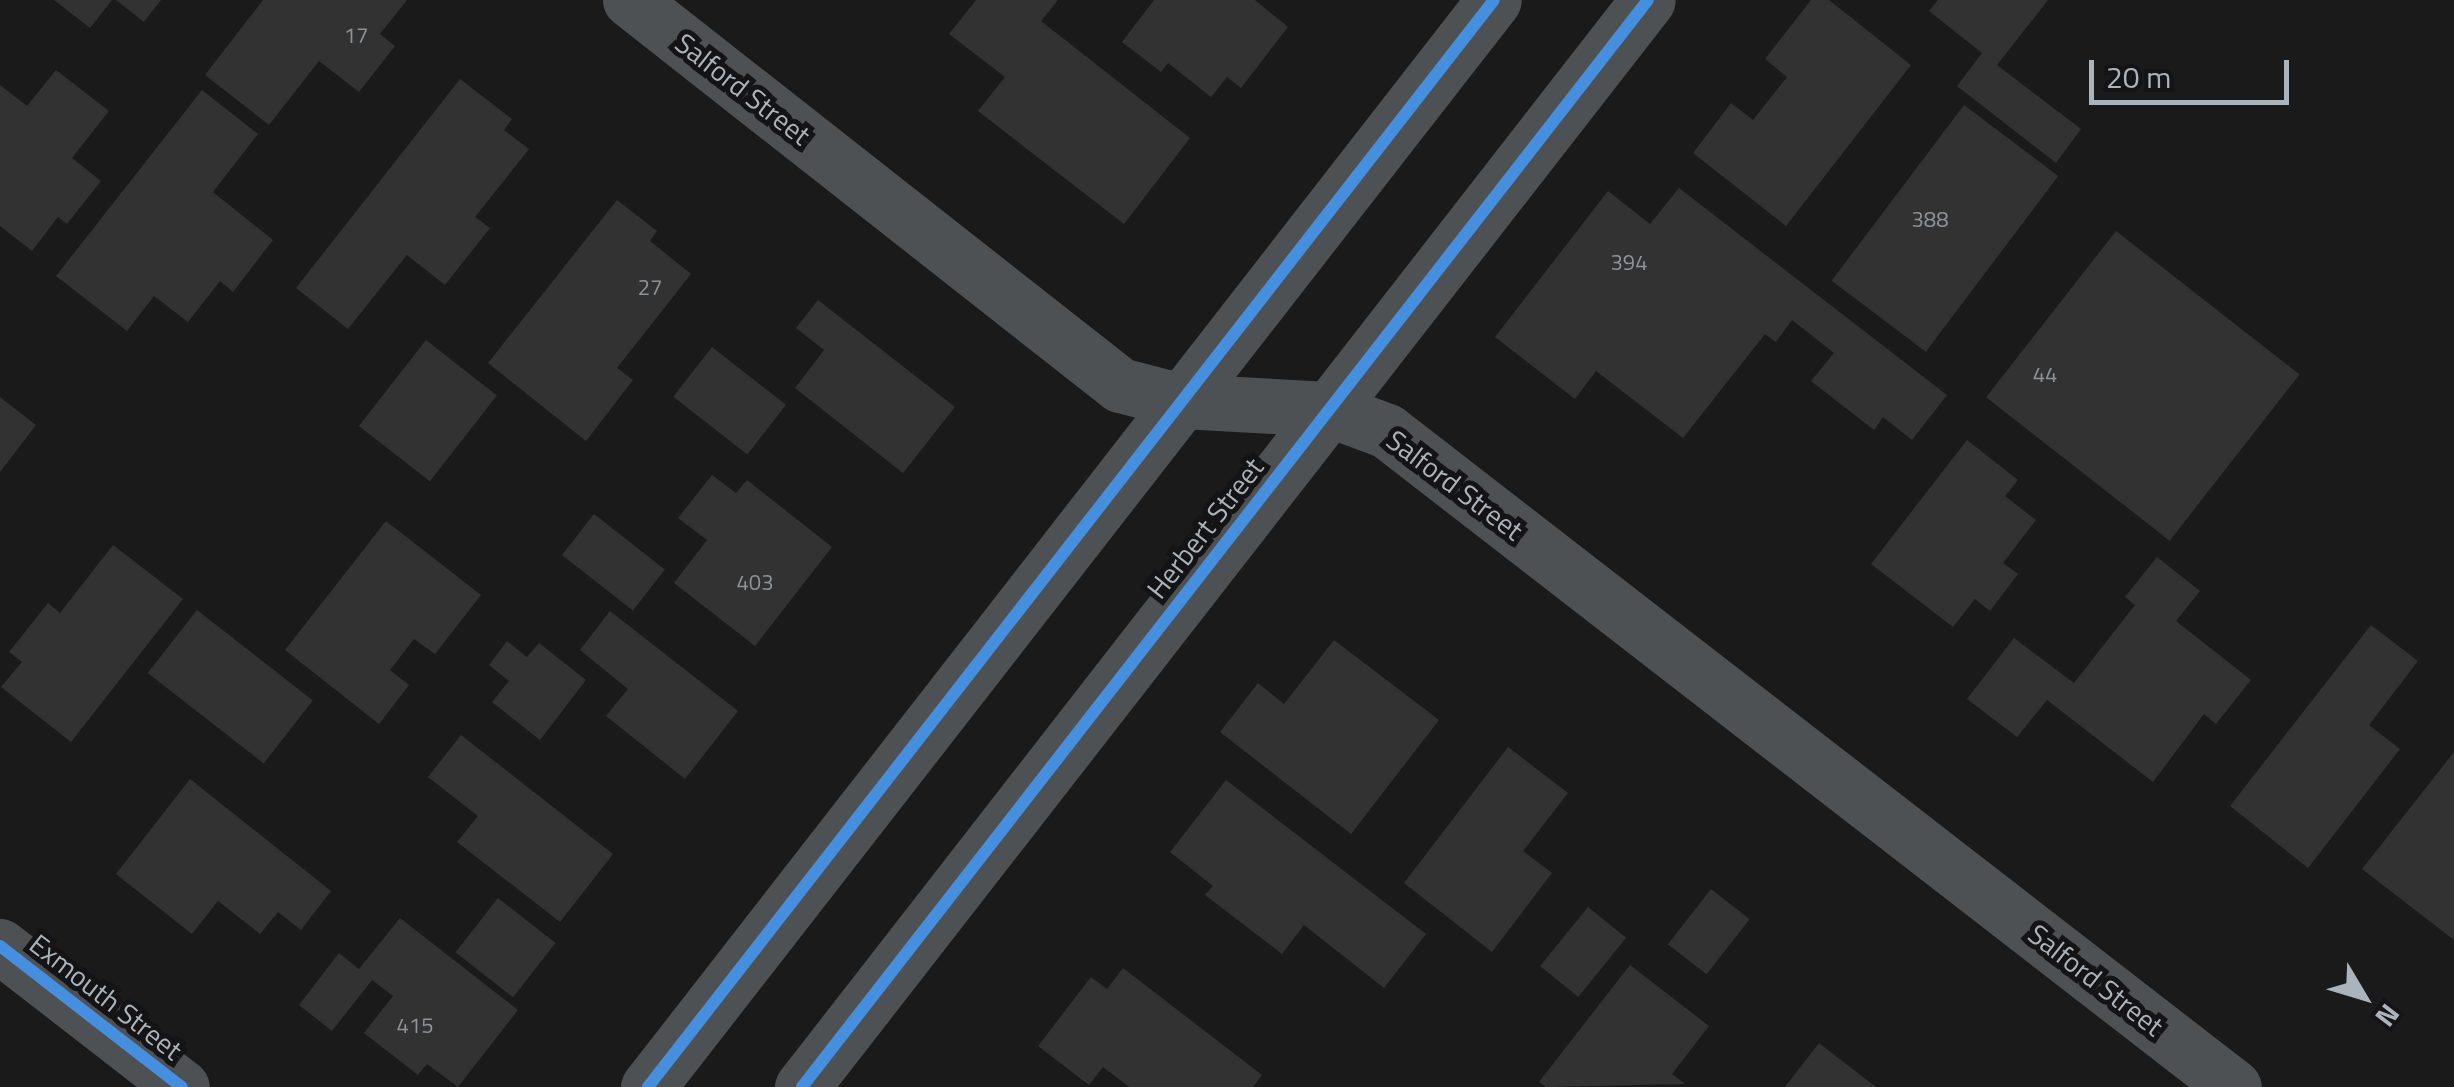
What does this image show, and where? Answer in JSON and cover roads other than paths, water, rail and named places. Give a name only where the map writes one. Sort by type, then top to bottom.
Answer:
[{"type":"street","name":"Salford Street","points":[[630,0],[1120,385],[1182,401],[1328,409],[1386,431],[2234,1087]]},
{"type":"street","points":[[648,1087],[1494,0]]},
{"type":"street","name":"Herbert Street","points":[[802,1087],[1648,0]]},
{"type":"street","name":"Exmouth Street","points":[[0,946],[182,1087]]}]
